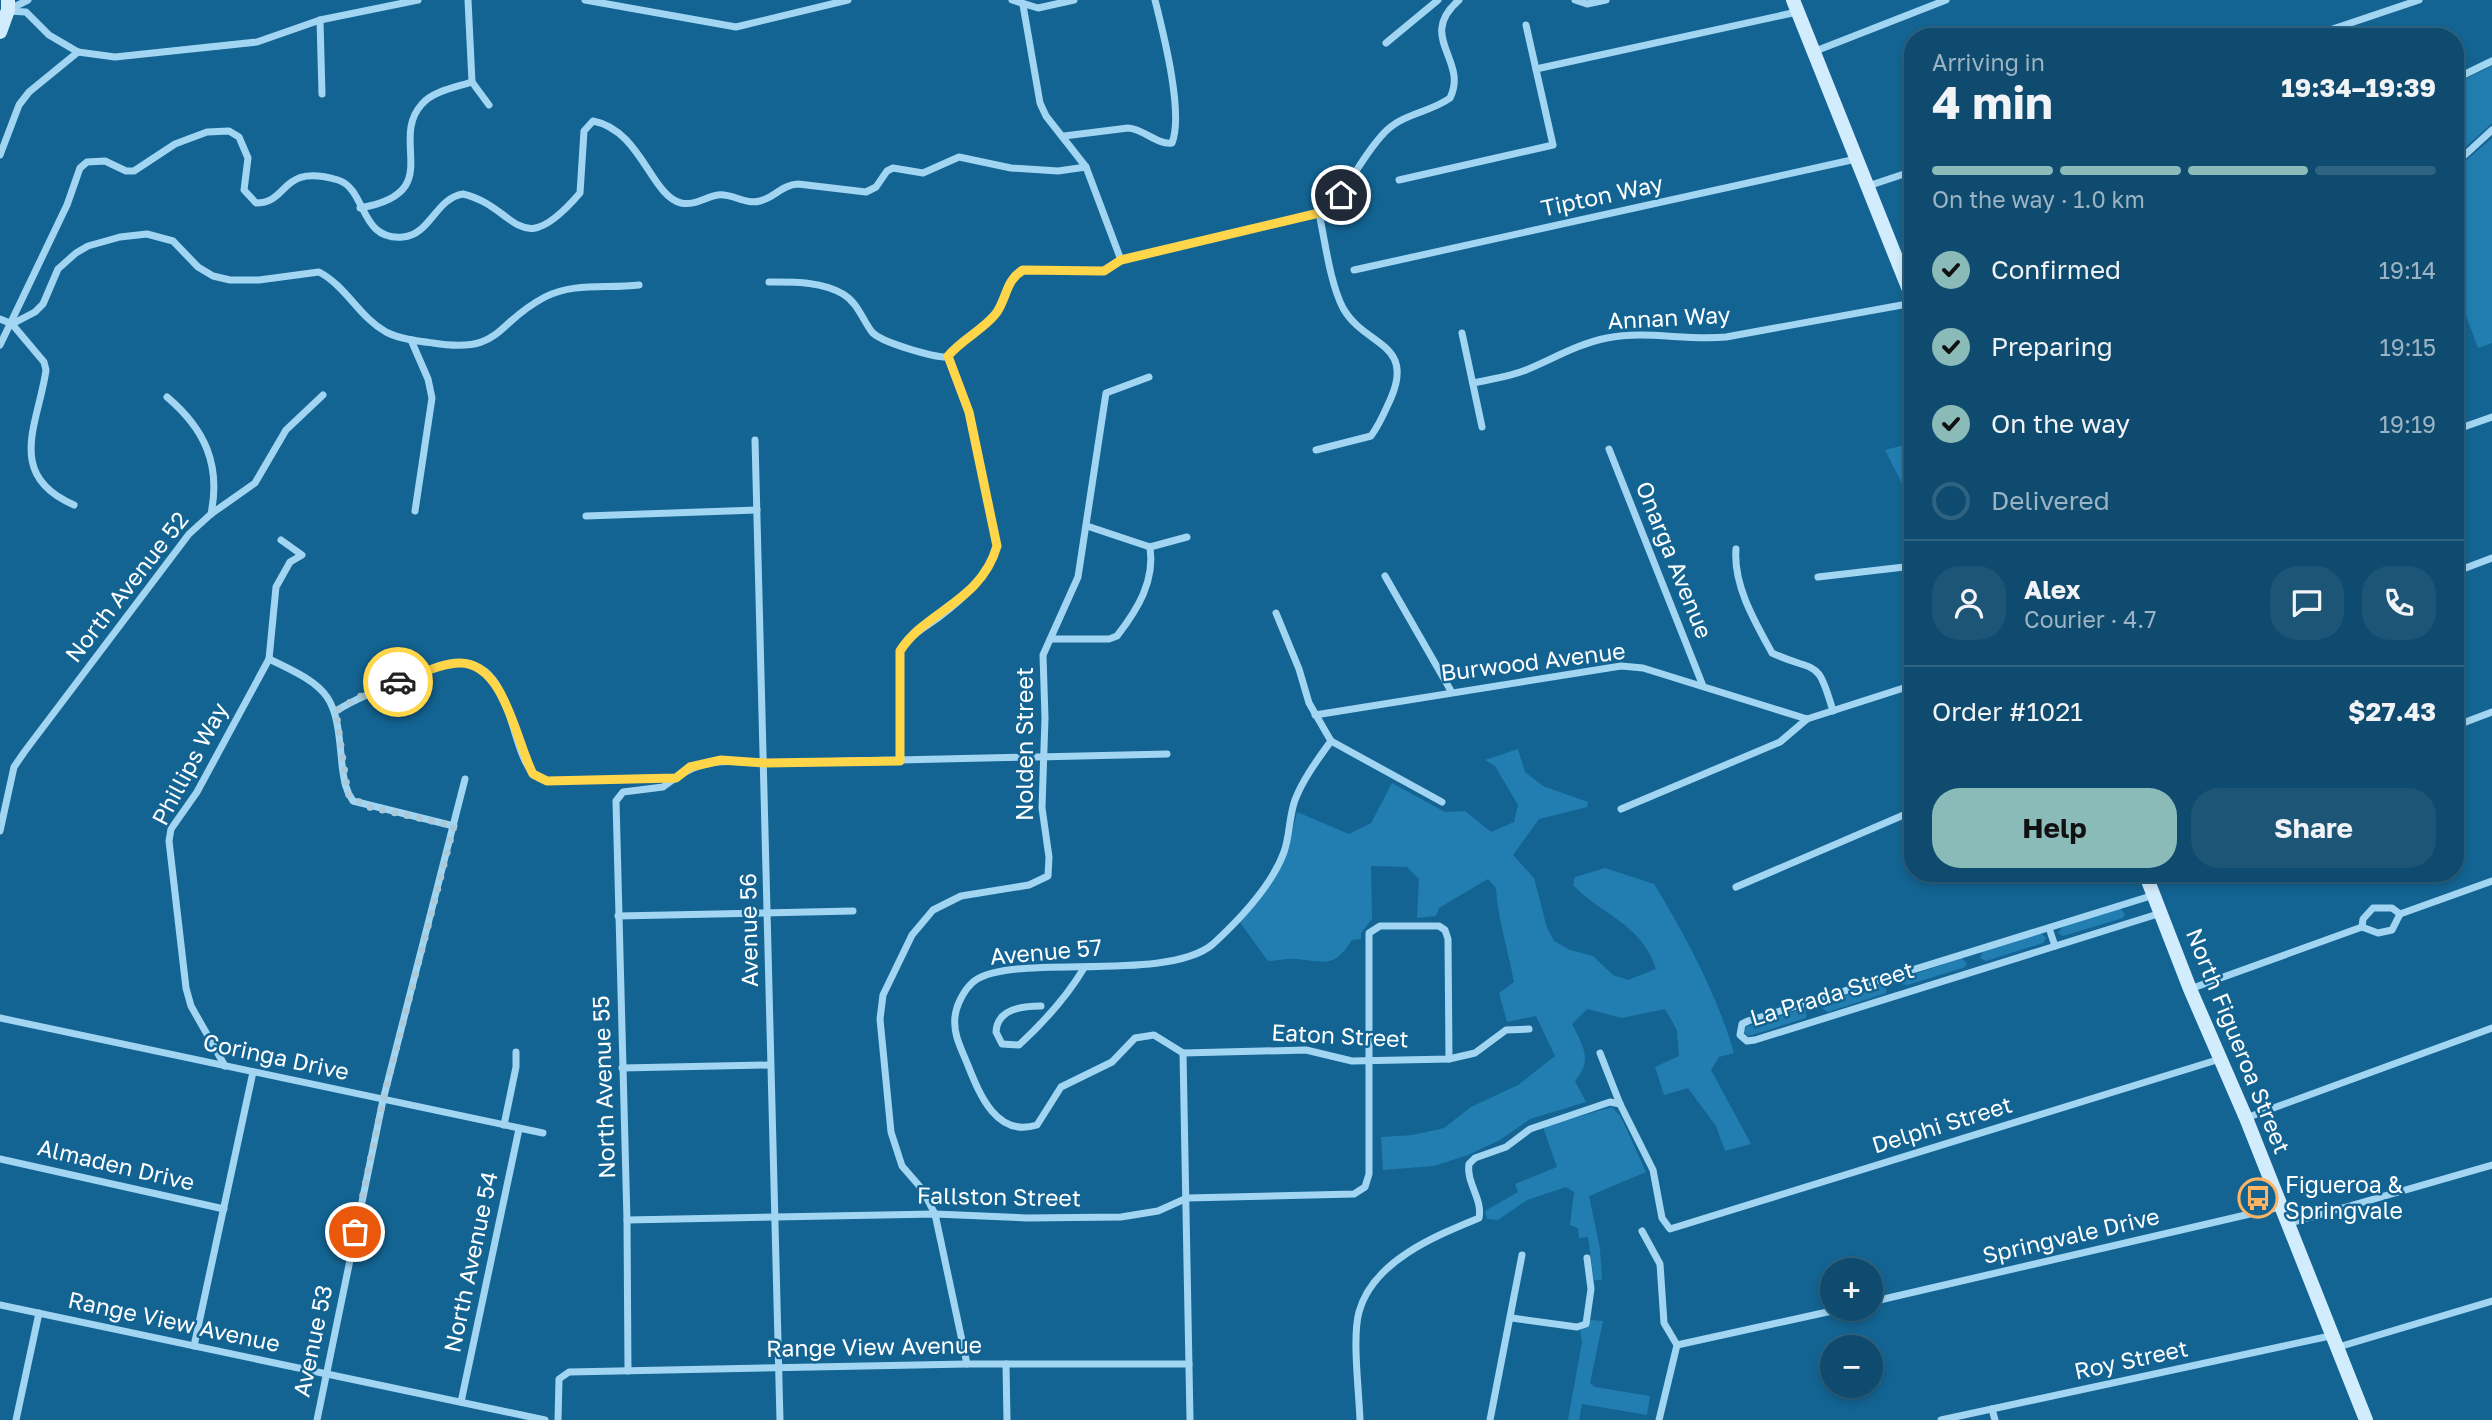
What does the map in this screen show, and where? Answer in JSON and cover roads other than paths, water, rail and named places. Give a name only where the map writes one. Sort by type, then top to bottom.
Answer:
[{"type":"main road","points":[[1795,6],[1904,279]]},
{"type":"main road","points":[[0,32],[5,8]]},
{"type":"main road","name":"North Figueroa Street","points":[[2149,882],[2366,1420]]},
{"type":"street","points":[[5,8],[28,0]]},
{"type":"street","points":[[5,8],[28,14],[49,35],[78,52],[138,56],[257,42],[320,20],[418,0]]},
{"type":"street","points":[[468,0],[472,82],[489,105]]},
{"type":"street","points":[[585,0],[736,27],[848,0]]},
{"type":"street","points":[[1012,0],[1038,8],[1074,0]]},
{"type":"street","points":[[1064,136],[1128,128],[1136,129],[1163,143],[1172,143],[1175,134],[1172,88],[1155,0]]},
{"type":"street","points":[[769,282],[812,284],[843,294],[854,303],[874,335],[937,357],[948,356],[962,340],[992,318],[1009,283],[1023,270],[1104,271],[1121,260],[1319,213],[1341,195],[1388,128],[1450,98],[1454,78],[1440,29],[1446,11],[1459,0]]},
{"type":"street","points":[[1574,0],[1587,4],[1606,0]]},
{"type":"street","points":[[1813,52],[1946,0]]},
{"type":"street","points":[[2336,28],[2419,0]]},
{"type":"street","points":[[1386,43],[1437,1],[1446,11]]},
{"type":"street","points":[[1023,5],[1040,103],[1046,116],[1086,167],[1098,191],[1121,260]]},
{"type":"street","points":[[1535,69],[1795,6]]},
{"type":"street","points":[[320,20],[322,94]]},
{"type":"street","points":[[1399,180],[1553,145],[1525,25]]},
{"type":"street","points":[[0,155],[19,105],[29,92],[78,52]]},
{"type":"street","points":[[2464,75],[2492,61]]},
{"type":"street","points":[[360,208],[390,200],[408,183],[412,127],[422,104],[431,97],[472,82]]},
{"type":"street","points":[[0,345],[12,324],[32,273],[67,205],[75,178],[87,162],[105,161],[126,171],[134,171],[175,144],[207,132],[229,131],[239,137],[246,149],[244,190],[256,203],[274,198],[291,180],[308,176],[340,181],[347,185],[375,228],[395,237],[415,233],[445,201],[463,194],[483,202],[516,226],[539,227],[550,221],[580,193],[584,131],[593,121],[636,147],[669,197],[680,202],[695,203],[717,195],[759,201],[788,185],[798,184],[866,192],[876,187],[887,171],[902,169],[923,173],[959,156],[1010,168],[1058,171],[1086,167]]},
{"type":"street","points":[[2464,156],[2492,130]]},
{"type":"street","name":"Tipton Way","points":[[1354,270],[1857,159]]},
{"type":"street","points":[[1868,186],[1904,174]]},
{"type":"street","points":[[1316,450],[1371,436],[1392,394],[1399,369],[1392,353],[1367,334],[1343,307],[1319,213]]},
{"type":"street","points":[[0,327],[35,312],[43,303],[58,269],[76,253],[103,240],[147,234],[173,241],[198,267],[221,278],[247,281],[319,272],[334,282],[366,316],[385,331],[411,340],[453,346],[480,345],[544,297],[577,286],[639,285]]},
{"type":"street","name":"Annan Way","points":[[1473,383],[1524,371],[1563,352],[1609,338],[1652,335],[1699,340],[1726,337],[1904,304]]},
{"type":"street","points":[[0,319],[12,324],[44,362],[46,370],[31,429],[30,442],[35,467],[50,491],[74,505]]},
{"type":"street","points":[[1461,333],[1482,427]]},
{"type":"street","points":[[411,340],[428,379],[432,398],[415,511]]},
{"type":"street","points":[[900,761],[900,651],[914,635],[974,585],[994,558],[997,546],[969,412],[948,356]]},
{"type":"street","name":"Nolden Street","points":[[967,1364],[935,1214],[922,1189],[902,1166],[891,1132],[880,1019],[883,995],[912,935],[933,910],[961,897],[1029,885],[1048,876],[1050,869],[1042,808],[1045,718],[1043,655],[1078,577],[1106,393],[1149,377]]},
{"type":"street","name":"North Avenue 52","points":[[0,831],[14,767],[189,534],[211,514],[255,483],[286,430],[323,395]]},
{"type":"street","points":[[167,397],[184,411],[210,454],[215,490],[211,514]]},
{"type":"street","points":[[2464,427],[2492,417]]},
{"type":"street","name":"Avenue 56","points":[[755,440],[780,1420]]},
{"type":"street","name":"Onarga Avenue","points":[[1609,449],[1703,686]]},
{"type":"street","points":[[586,516],[757,510]]},
{"type":"street","points":[[1087,526],[1150,547],[1187,537]]},
{"type":"street","name":"Phillips Way","points":[[225,1066],[191,1006],[186,988],[170,841],[171,829],[197,792],[269,659],[276,587],[290,562],[302,555],[281,540]]},
{"type":"street","points":[[1051,639],[1110,639],[1124,627],[1148,587],[1150,547]]},
{"type":"street","points":[[1736,549],[1735,563],[1740,584],[1772,653],[1810,665],[1823,676],[1833,711]]},
{"type":"street","points":[[2464,569],[2492,558]]},
{"type":"street","points":[[1818,577],[1904,567]]},
{"type":"street","points":[[1385,576],[1451,691]]},
{"type":"street","points":[[1276,613],[1315,715],[1331,741],[1442,802]]},
{"type":"street","points":[[269,659],[313,681],[336,711],[344,781],[353,801],[454,826]]},
{"type":"street","points":[[336,711],[359,697],[448,664],[473,665],[494,681],[528,766],[539,779],[676,778],[704,762],[721,760],[765,763],[1167,754]]},
{"type":"street","name":"Burwood Avenue","points":[[1315,715],[1451,691],[1621,666],[1643,668],[1807,719]]},
{"type":"street","points":[[1621,809],[1780,741],[1807,719],[1904,688]]},
{"type":"street","points":[[2464,723],[2492,712]]},
{"type":"street","name":"Avenue 57","points":[[1183,1053],[1154,1035],[1144,1035],[1128,1042],[1122,1052],[1099,1070],[1060,1087],[1037,1125],[1016,1128],[992,1114],[979,1093],[954,1026],[955,1014],[967,988],[979,978],[1006,972],[1084,968],[1186,957],[1212,944],[1251,902],[1278,865],[1284,852],[1295,800],[1331,741]]},
{"type":"street","name":"North Avenue 55","points":[[628,1371],[627,1220],[616,801],[623,792],[663,788],[676,778]]},
{"type":"street","name":"Avenue 53","points":[[317,1420],[383,1100],[465,779]]},
{"type":"street","points":[[1736,887],[1904,815]]},
{"type":"street","points":[[2190,989],[2362,927],[2378,933],[2392,930],[2399,914],[2492,881]]},
{"type":"street","name":"La Prada Street","points":[[2154,895],[1748,1021],[1742,1024],[1740,1035],[1746,1041],[1755,1040],[2161,912]]},
{"type":"street","points":[[2362,927],[2364,919],[2373,908],[2392,908],[2399,914]]},
{"type":"street","points":[[618,916],[853,911]]},
{"type":"street","points":[[1369,1060],[1368,933],[1380,926],[1438,926],[1445,930],[1449,1059]]},
{"type":"street","points":[[2049,928],[2055,946]]},
{"type":"street","points":[[1971,952],[1978,970]]},
{"type":"street","points":[[1041,1006],[1009,1010],[999,1018],[996,1032],[1002,1044],[1019,1045],[1030,1035],[1068,993],[1084,968]]},
{"type":"street","points":[[1893,977],[1898,994]]},
{"type":"street","points":[[1813,1002],[1819,1019]]},
{"type":"street","name":"Coringa Drive","points":[[0,1018],[543,1133]]},
{"type":"street","points":[[2246,1118],[2492,1028]]},
{"type":"street","name":"Eaton Street","points":[[1183,1053],[1306,1050],[1339,1059],[1449,1059],[1475,1054],[1506,1030],[1529,1029]]},
{"type":"street","points":[[504,1125],[516,1067],[516,1052]]},
{"type":"street","points":[[1183,1053],[1190,1420]]},
{"type":"street","points":[[1600,1053],[1620,1104]]},
{"type":"street","name":"Delphi Street","points":[[1620,1104],[1653,1170],[1665,1226],[1676,1228],[2220,1059]]},
{"type":"street","name":"Fallston Street","points":[[627,1220],[935,1214],[1027,1218],[1121,1217],[1158,1211],[1187,1198],[1354,1194],[1365,1186],[1369,1174],[1369,1060]]},
{"type":"street","points":[[622,1068],[769,1065]]},
{"type":"street","points":[[194,1346],[253,1072]]},
{"type":"street","points":[[1360,1420],[1357,1322],[1363,1301],[1372,1283],[1405,1255],[1447,1231],[1479,1218],[1478,1202],[1469,1178],[1469,1164],[1475,1158],[1506,1147],[1530,1129],[1610,1102],[1620,1104]]},
{"type":"street","name":"North Avenue 54","points":[[461,1402],[519,1129]]},
{"type":"street","name":"Almaden Drive","points":[[0,1159],[224,1209]]},
{"type":"street","points":[[2286,1224],[2492,1165]]},
{"type":"street","name":"Springvale Drive","points":[[1883,1299],[2280,1207]]},
{"type":"street","points":[[1642,1231],[1653,1245],[1660,1264],[1664,1323],[1677,1345],[1659,1420]]},
{"type":"street","points":[[1490,1420],[1512,1318],[1522,1255]]},
{"type":"street","points":[[1512,1318],[1577,1327],[1586,1324],[1591,1289],[1587,1258]]},
{"type":"street","name":"Roy Street","points":[[1941,1420],[2333,1342],[2492,1301]]},
{"type":"street","name":"Range View Avenue","points":[[0,1305],[545,1420]]},
{"type":"street","points":[[16,1420],[39,1313]]},
{"type":"street","points":[[1677,1345],[1820,1314]]},
{"type":"street","name":"Range View Avenue","points":[[558,1420],[561,1374],[967,1364],[1189,1364]]},
{"type":"street","points":[[1006,1364],[1007,1420]]},
{"type":"street","points":[[1992,1409],[1995,1420]]},
{"type":"place","name":"Figueroa & Springvale","points":[[2258,1198]]}]
